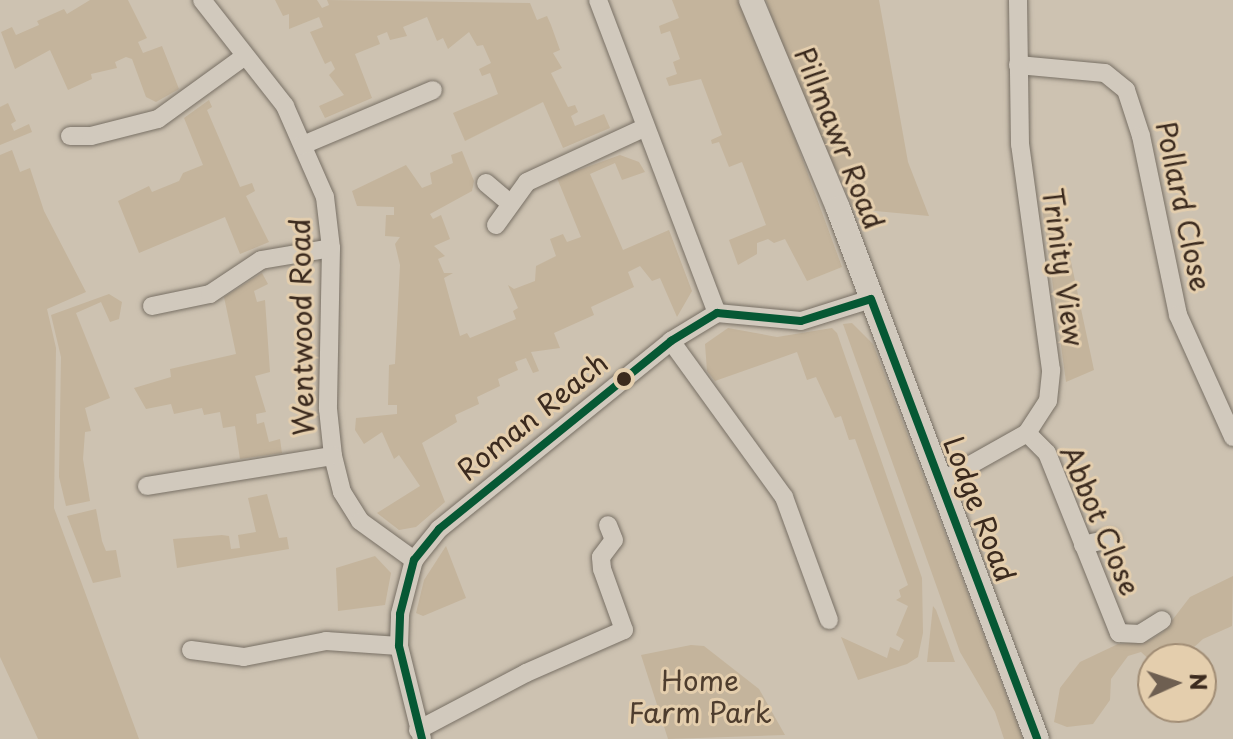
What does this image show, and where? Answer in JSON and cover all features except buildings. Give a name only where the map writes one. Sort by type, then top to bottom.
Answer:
[{"type":"street","name":"Wentwood Road","points":[[202,0],[285,106],[325,197],[331,248],[328,409],[333,456],[342,492],[360,521],[414,560]]},
{"type":"street","points":[[598,0],[644,128],[717,313],[801,321],[871,299]]},
{"type":"street","name":"Pillmawr Road","points":[[751,0],[871,299]]},
{"type":"street","name":"Trinity View","points":[[938,483],[1027,433],[1048,401],[1051,370],[1027,217],[1018,65],[1018,0]]},
{"type":"street","points":[[70,136],[91,136],[158,119],[245,56]]},
{"type":"street","name":"Pollard Close","points":[[1018,65],[1105,73],[1126,90],[1141,136],[1178,315],[1217,411],[1233,437]]},
{"type":"street","points":[[303,145],[433,90]]},
{"type":"street","points":[[496,225],[509,202],[527,182],[644,128]]},
{"type":"street","points":[[486,183],[509,202]]},
{"type":"street","points":[[152,306],[210,294],[261,260],[331,248]]},
{"type":"street","name":"Lodge Road","points":[[871,299],[1037,739]]},
{"type":"street","name":"Roman Reach","points":[[420,734],[399,646],[404,589],[414,560],[439,529],[671,341],[717,313]]},
{"type":"street","points":[[671,341],[784,497],[829,620]]},
{"type":"street","name":"Abbot Close","points":[[1027,433],[1047,453],[1119,633],[1140,634],[1162,620]]},
{"type":"street","points":[[147,486],[333,456]]},
{"type":"street","points":[[420,734],[526,673],[624,630],[602,569],[601,557],[614,540],[608,525]]},
{"type":"street","points":[[1083,545],[1110,539]]},
{"type":"street","points":[[191,650],[244,657],[326,641],[399,646]]},
{"type":"green space","points":[[90,0],[128,0],[147,38],[138,42],[143,53],[162,46],[179,89],[156,102],[146,97],[132,59],[126,57],[115,62],[117,68],[91,74],[92,79],[68,90],[50,50],[15,69],[1,32],[12,27],[16,35],[39,25],[37,21],[64,9],[67,14]]},
{"type":"green space","points":[[275,0],[317,0],[322,8],[329,5],[327,0],[530,3],[537,20],[547,16],[551,25],[560,50],[553,53],[562,68],[551,73],[568,107],[575,105],[578,112],[571,116],[575,126],[604,114],[610,128],[563,148],[543,102],[465,141],[453,113],[498,94],[490,73],[482,76],[479,69],[491,63],[483,45],[477,46],[469,32],[448,49],[443,38],[437,41],[427,17],[403,27],[407,36],[390,40],[387,32],[377,36],[380,44],[355,54],[372,98],[325,118],[319,106],[344,95],[329,75],[335,69],[331,61],[325,64],[310,32],[323,27],[319,17],[289,29],[289,14],[283,16]]},
{"type":"green space","points":[[672,0],[744,0],[842,267],[807,281],[785,239],[774,243],[768,239],[757,243],[757,254],[738,265],[729,240],[766,225],[742,162],[729,167],[719,142],[712,144],[711,140],[722,135],[701,79],[669,86],[666,78],[677,74],[673,62],[680,59],[670,31],[661,34],[659,26],[679,18]]},
{"type":"green space","points":[[766,0],[879,0],[908,162],[929,216],[854,209],[787,63]]},
{"type":"green space","points":[[209,100],[212,107],[207,110],[240,187],[252,183],[255,191],[246,196],[269,242],[240,254],[225,217],[139,253],[118,201],[149,186],[152,192],[179,181],[183,173],[203,165],[184,118]]},
{"type":"green space","points":[[8,103],[16,121],[11,124],[14,131],[29,124],[32,132],[0,145],[0,107]]},
{"type":"green space","points":[[12,150],[20,172],[30,168],[44,211],[86,292],[47,309],[56,348],[54,508],[139,739],[38,739],[0,657],[0,155]]},
{"type":"green space","points":[[462,151],[474,181],[472,191],[430,214],[433,219],[441,215],[450,239],[434,246],[445,256],[438,259],[444,273],[453,273],[444,278],[460,336],[467,333],[470,338],[516,319],[513,311],[518,308],[508,285],[514,289],[535,281],[536,266],[556,256],[550,239],[563,234],[567,242],[581,237],[557,178],[620,155],[639,162],[645,172],[622,180],[615,163],[590,174],[623,250],[669,230],[692,291],[677,317],[660,278],[652,281],[640,266],[628,272],[634,287],[591,307],[594,315],[554,333],[560,348],[531,352],[539,371],[533,373],[526,358],[515,362],[518,370],[498,379],[500,386],[477,397],[479,404],[455,415],[457,422],[422,443],[445,502],[416,527],[399,530],[377,513],[420,486],[399,455],[394,459],[382,432],[364,444],[355,430],[356,418],[397,414],[397,405],[388,405],[389,365],[395,364],[400,265],[395,244],[400,237],[385,236],[386,215],[394,215],[394,207],[357,206],[352,191],[406,165],[422,188],[432,184],[430,173],[453,163],[451,155]]},
{"type":"green space","points":[[1052,204],[1058,244],[1067,243],[1094,370],[1066,382],[1042,206]]},
{"type":"green space","points":[[262,273],[268,284],[254,291],[257,302],[265,300],[270,372],[255,376],[266,412],[256,414],[257,424],[264,422],[269,442],[280,439],[282,453],[240,459],[235,426],[223,428],[220,412],[204,415],[202,408],[174,414],[171,404],[146,409],[134,388],[171,377],[170,369],[236,354],[224,297]]},
{"type":"green space","points":[[109,294],[122,302],[119,319],[110,322],[101,302],[76,313],[110,398],[85,408],[91,431],[85,432],[83,459],[90,501],[66,506],[59,477],[61,357],[51,315]]},
{"type":"green space","points":[[852,323],[873,344],[1023,739],[1004,739],[995,712],[960,652],[843,324]]},
{"type":"green space","points":[[728,328],[777,337],[832,328],[837,333],[922,578],[923,633],[918,657],[907,664],[858,680],[841,637],[887,658],[890,647],[899,651],[904,640],[896,635],[908,606],[896,600],[901,597],[899,590],[908,585],[855,439],[849,440],[841,416],[835,418],[816,377],[807,380],[797,352],[715,381],[707,371],[705,344]]},
{"type":"green space","points":[[267,494],[279,538],[287,537],[289,549],[177,568],[173,539],[222,535],[229,536],[231,549],[240,548],[238,535],[256,532],[248,498]]},
{"type":"green space","points":[[96,509],[102,541],[106,551],[116,550],[121,577],[93,583],[67,516]]},
{"type":"green space","points":[[446,546],[466,598],[423,616],[416,613],[424,580]]},
{"type":"green space","points":[[375,556],[391,573],[385,605],[338,611],[336,568]]},
{"type":"green space","points":[[1233,576],[1232,626],[1199,643],[1137,643],[1137,653],[1128,656],[1111,679],[1110,700],[1093,724],[1067,727],[1054,722],[1060,688],[1080,662],[1118,644],[1148,641],[1163,632],[1190,597]]},
{"type":"green space","points":[[933,606],[936,610],[955,662],[927,662]]},
{"type":"green space","name":"Home Farm Park","points":[[691,645],[704,646],[759,689],[785,735],[668,739],[641,655]]},
{"type":"transit line","points":[[422,739],[399,646],[400,614],[414,560],[439,529],[671,341],[717,313],[801,321],[871,299],[1037,739]]}]
